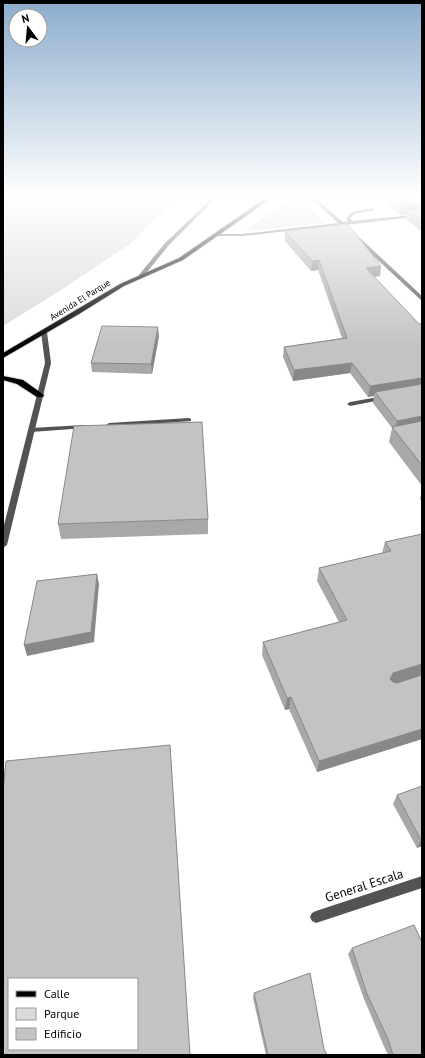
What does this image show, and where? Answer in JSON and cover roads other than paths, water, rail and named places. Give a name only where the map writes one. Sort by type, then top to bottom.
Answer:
[{"type":"main road","name":"Avenida El Parque","points":[[44,332],[112,291],[141,276],[181,259],[200,246]]},
{"type":"main road","points":[[3,356],[44,332]]},
{"type":"main road","points":[[3,378],[20,382],[40,395]]},
{"type":"street","points":[[141,276],[165,246]]},
{"type":"street","points":[[366,246],[422,298]]},
{"type":"street","name":"Avenida El Parque","points":[[3,545],[30,430],[48,363],[44,332]]},
{"type":"street","points":[[350,404],[393,396]]},
{"type":"street","points":[[102,425],[189,420]]},
{"type":"street","points":[[30,430],[95,426]]},
{"type":"street","name":"General Escala","points":[[316,917],[422,882]]}]
